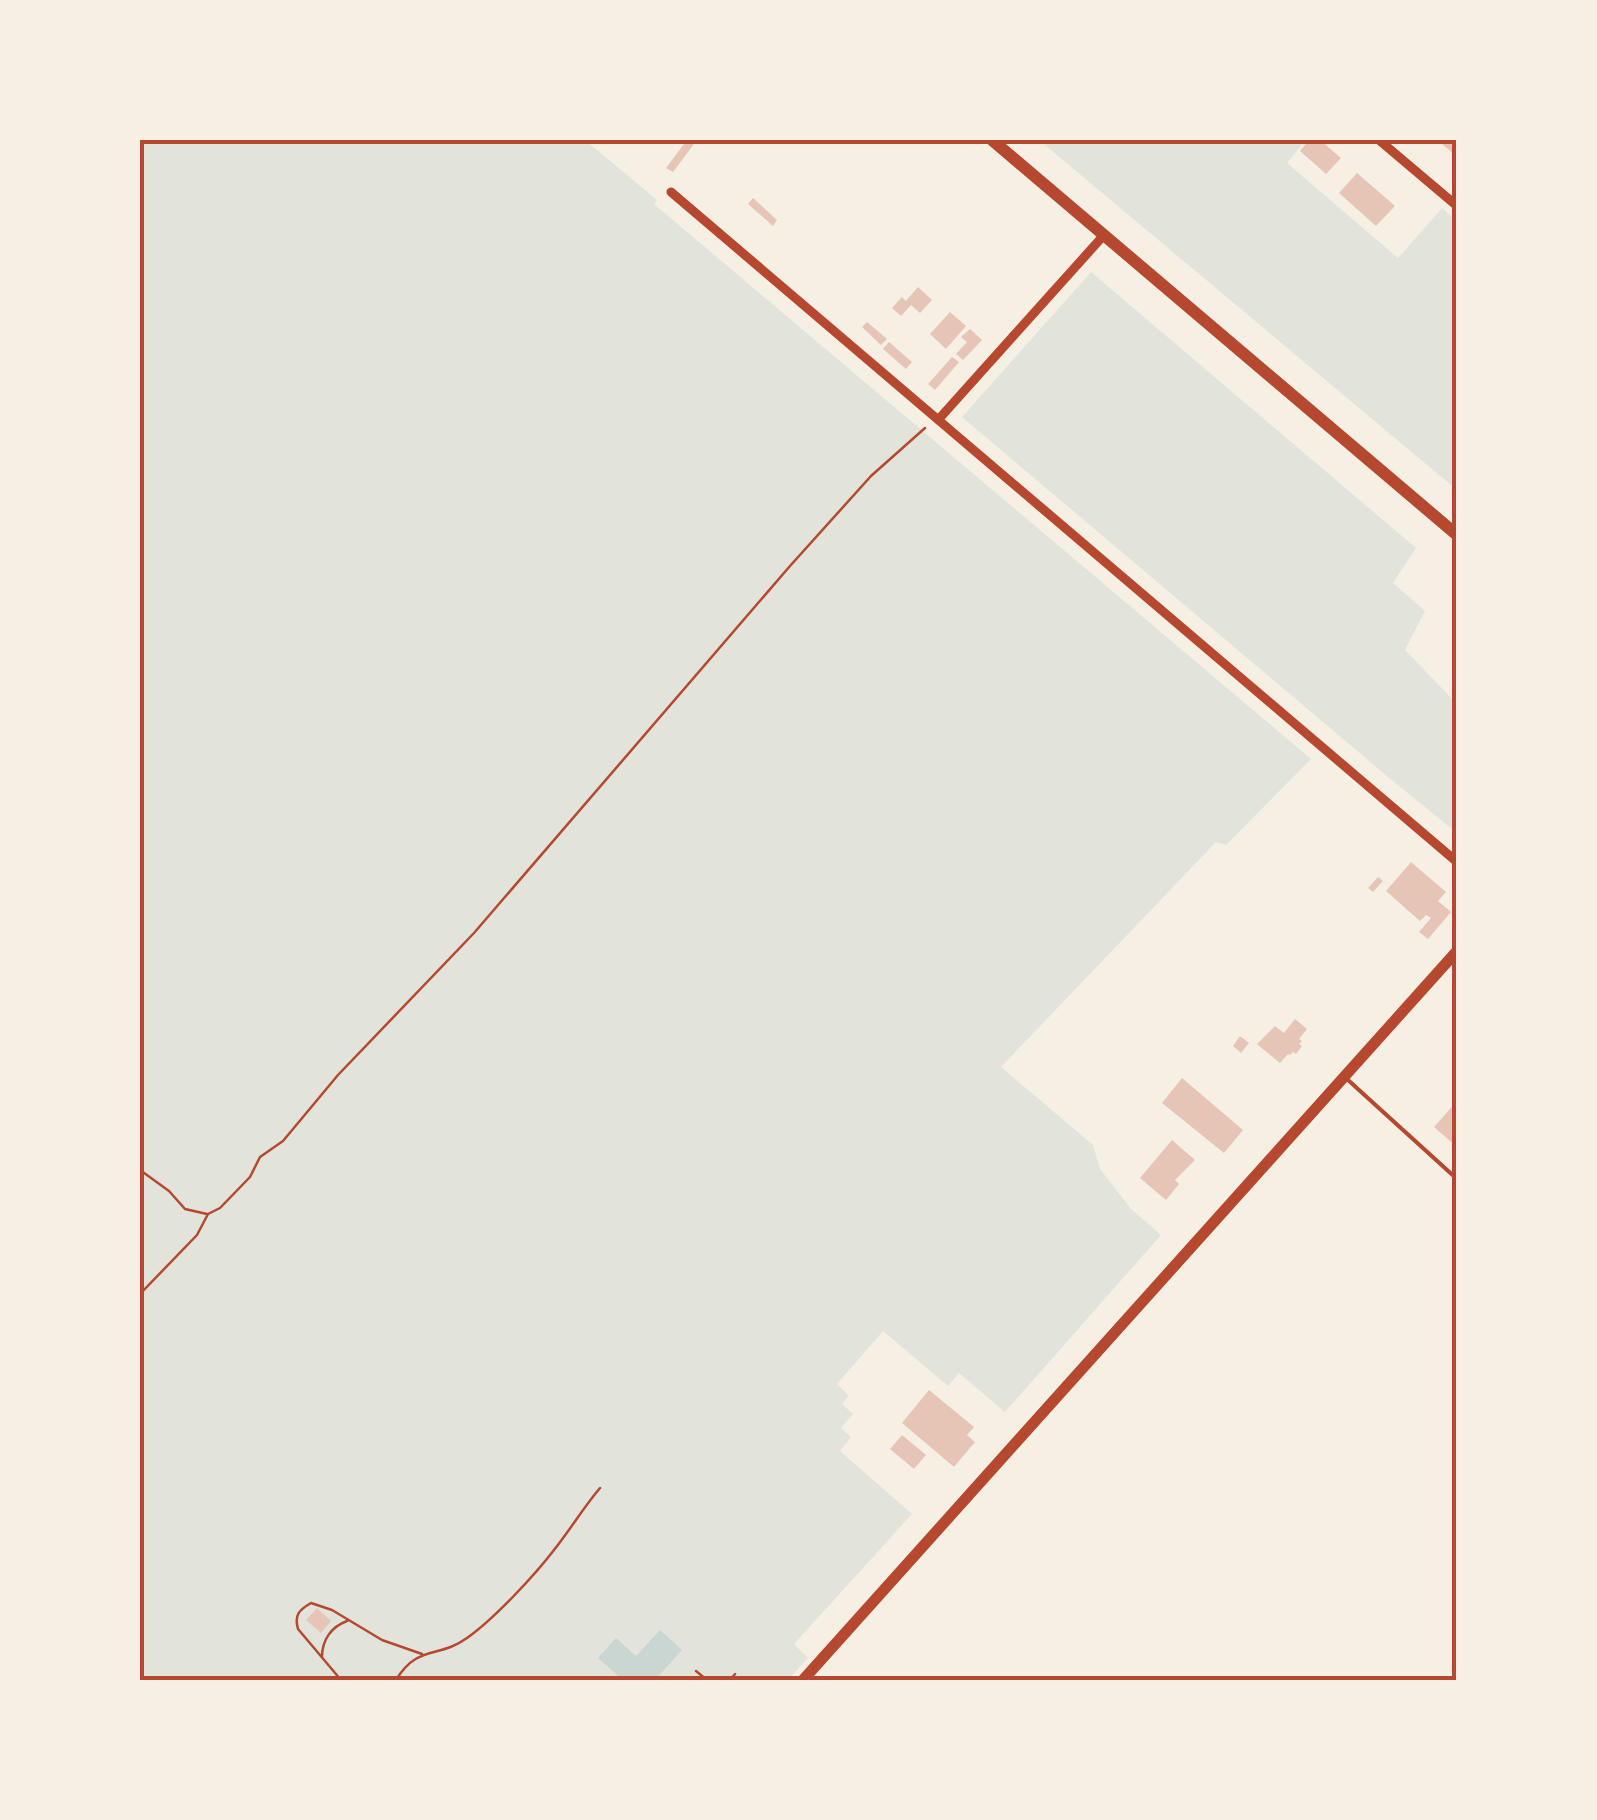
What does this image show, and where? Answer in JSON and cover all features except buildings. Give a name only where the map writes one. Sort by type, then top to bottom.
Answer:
[{"type":"main road","points":[[992,140],[1457,535]]},
{"type":"street","points":[[1378,140],[1456,203]]},
{"type":"street","points":[[671,192],[1457,862]]},
{"type":"street","points":[[938,420],[1104,236]]},
{"type":"street","points":[[804,1680],[1457,951]]},
{"type":"lane","points":[[1344,1077],[1457,1179]]},
{"type":"path","points":[[140,1170],[169,1191],[185,1209],[214,1213],[250,1177],[260,1157],[283,1141],[351,1061],[474,933],[871,476],[938,420]]},
{"type":"path","points":[[140,1294],[196,1235],[208,1214]]},
{"type":"path","points":[[396,1680],[408,1662],[460,1643],[480,1628],[552,1553],[600,1488]]},
{"type":"path","points":[[341,1680],[298,1629],[298,1613],[311,1603],[382,1640],[424,1654]]},
{"type":"path","points":[[322,1659],[324,1641],[348,1620]]},
{"type":"path","points":[[696,1670],[706,1680]]},
{"type":"path","points":[[730,1680],[735,1674]]},
{"type":"shaded area","points":[[140,140],[585,140],[657,200],[654,204],[1311,759],[1226,845],[1216,842],[1001,1067],[1093,1145],[1100,1169],[1131,1209],[1161,1235],[1005,1412],[959,1373],[948,1386],[883,1331],[837,1384],[849,1396],[842,1404],[853,1414],[841,1428],[851,1437],[840,1451],[912,1514],[794,1644],[808,1658],[788,1680],[140,1680]]},
{"type":"shaded area","points":[[1039,140],[1306,140],[1287,163],[1398,258],[1442,208],[1457,221],[1457,490]]},
{"type":"shaded area","points":[[1091,272],[1416,548],[1393,583],[1425,611],[1405,650],[1457,704],[1457,833],[962,417]]},
{"type":"shaded area","points":[[660,1630],[682,1650],[655,1680],[623,1680],[598,1658],[616,1638],[636,1656]]}]
